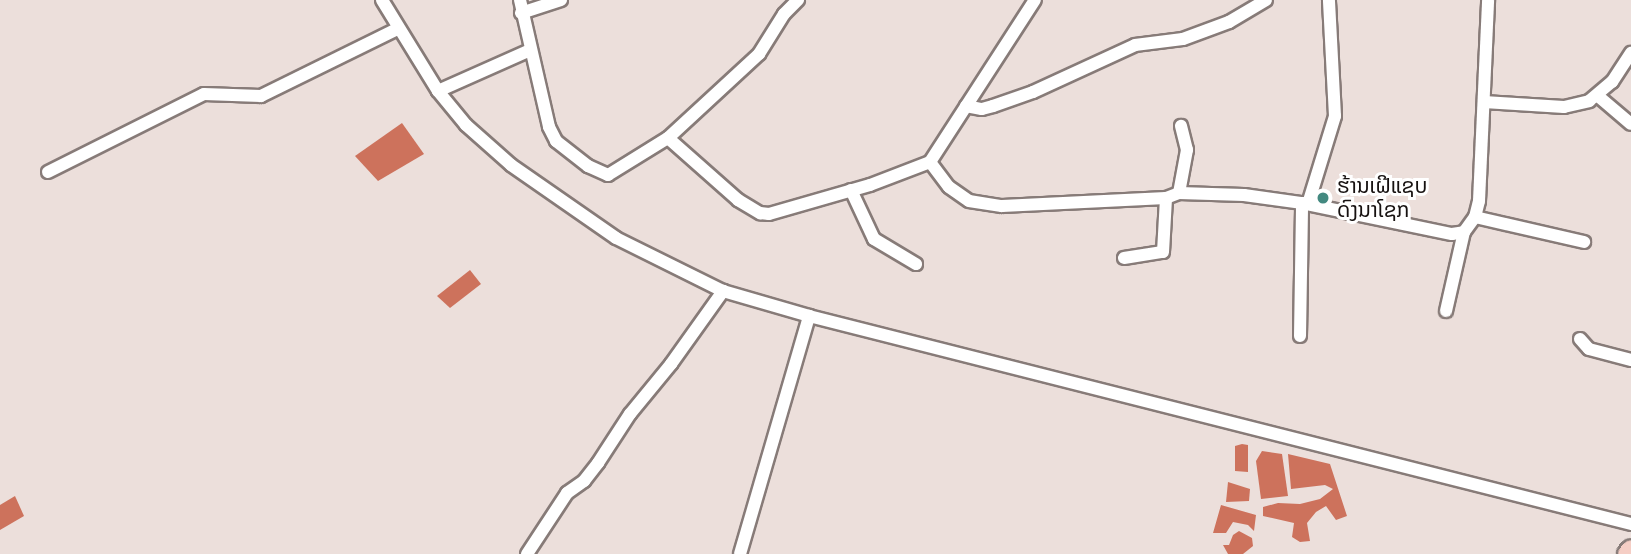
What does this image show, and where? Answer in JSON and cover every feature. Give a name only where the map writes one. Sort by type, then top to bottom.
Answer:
[{"type":"main road","points":[[1627,554],[1631,549]]},
{"type":"street","points":[[382,0],[397,29],[438,91],[466,125],[511,165],[616,238],[723,291],[809,316],[1631,524]]},
{"type":"street","points":[[561,0],[521,6],[549,127],[556,141],[588,166],[608,175],[668,138],[759,54],[796,0]]},
{"type":"street","points":[[668,138],[738,200],[760,214],[769,214],[851,190],[930,162],[1035,0]]},
{"type":"street","points":[[966,106],[982,109],[1033,92],[1135,45],[1183,39],[1229,22],[1266,0]]},
{"type":"street","points":[[1300,336],[1305,204],[1335,116],[1329,0]]},
{"type":"street","points":[[1446,311],[1464,232],[1475,218],[1479,201],[1488,0]]},
{"type":"street","points":[[48,172],[204,94],[261,96],[397,29]]},
{"type":"street","points":[[438,91],[530,50]]},
{"type":"street","points":[[1484,102],[1564,107],[1598,96],[1631,53]]},
{"type":"street","points":[[1598,96],[1631,124]]},
{"type":"street","points":[[1179,193],[1186,150],[1181,126]]},
{"type":"street","points":[[930,162],[949,187],[970,201],[1002,206],[1166,198],[1179,193],[1244,195],[1305,204],[1452,234],[1464,232]]},
{"type":"street","points":[[851,190],[874,239],[916,264]]},
{"type":"street","points":[[1124,258],[1163,252],[1166,198]]},
{"type":"street","points":[[1475,218],[1584,242]]},
{"type":"street","points":[[527,554],[568,493],[584,481],[598,463],[630,414],[671,364],[723,291]]},
{"type":"street","points":[[740,554],[809,316]]},
{"type":"street","points":[[1580,339],[1589,349],[1631,360]]},
{"type":"shaded area","points":[[402,123],[424,154],[378,181],[355,156]]},
{"type":"shaded area","points":[[470,270],[481,284],[450,308],[437,296]]},
{"type":"shaded area","points":[[1248,445],[1248,472],[1235,471],[1235,446]]},
{"type":"shaded area","points":[[1262,451],[1282,454],[1288,496],[1261,499],[1256,461]]},
{"type":"shaded area","points":[[1288,454],[1330,464],[1347,516],[1336,520],[1326,506],[1316,512],[1307,523],[1310,541],[1300,542],[1292,537],[1294,523],[1263,516],[1263,507],[1278,503],[1300,504],[1320,499],[1333,489],[1325,485],[1291,489]]},
{"type":"shaded area","points":[[1228,482],[1250,489],[1249,501],[1226,502]]},
{"type":"shaded area","points":[[15,496],[24,516],[0,530],[0,505]]},
{"type":"shaded area","points":[[1221,505],[1256,515],[1254,531],[1248,525],[1233,522],[1226,533],[1213,533]]},
{"type":"shaded area","points":[[1239,531],[1252,538],[1253,546],[1243,554],[1228,554],[1223,545],[1229,545],[1233,535]]},
{"type":"place","name":"ຮ້ານເຝີແຊບ ດົງນາໂຊກ","points":[[1323,198]]}]
